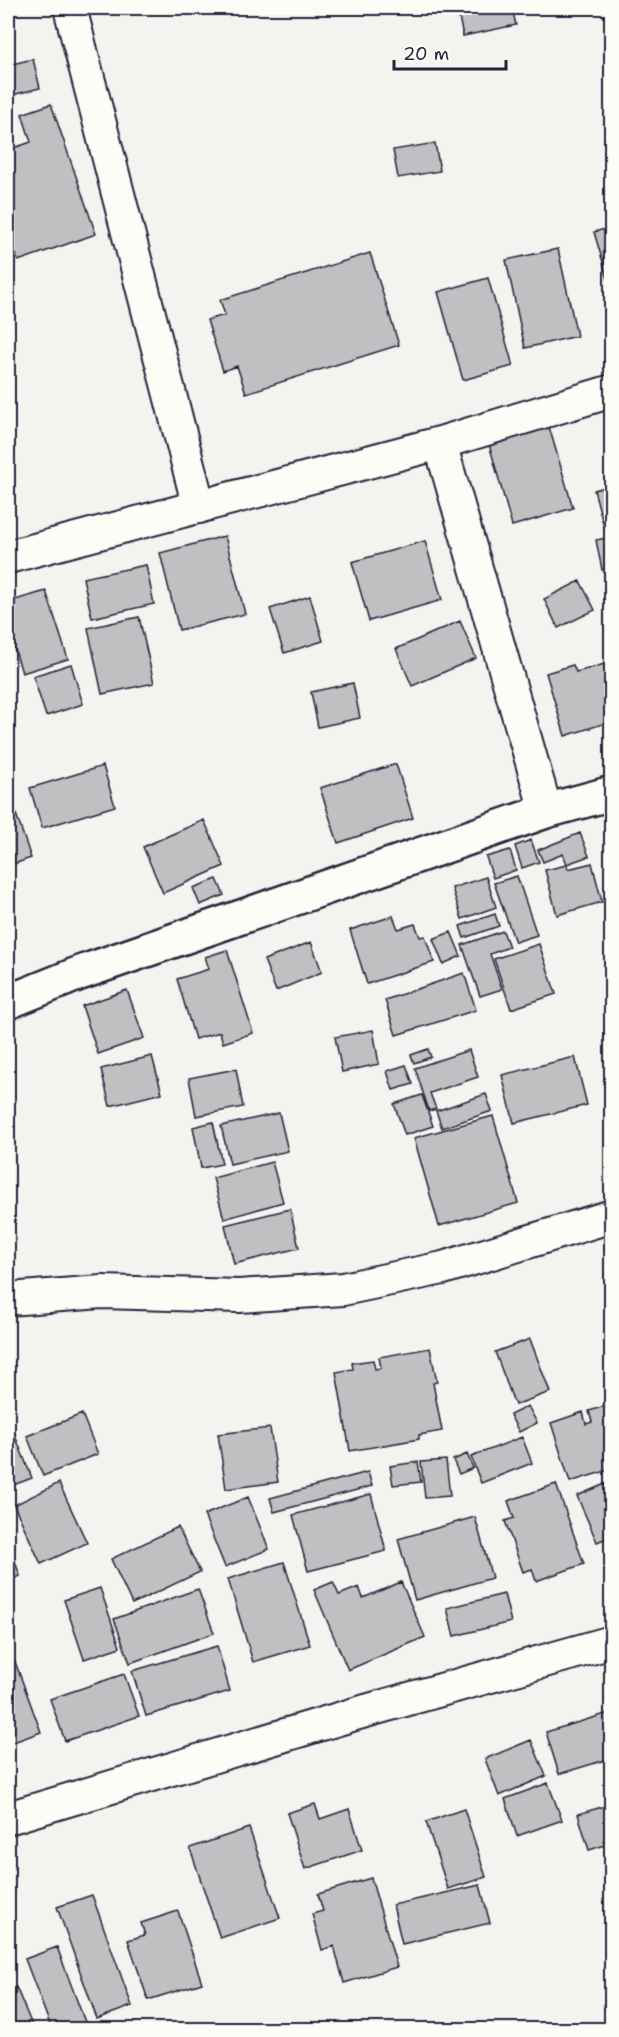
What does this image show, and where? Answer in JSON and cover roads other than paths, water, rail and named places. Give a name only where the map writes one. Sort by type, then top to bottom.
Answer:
[{"type":"street","points":[[70,8],[199,507]]},
{"type":"street","points":[[8,557],[440,443],[612,390]]},
{"type":"street","points":[[440,443],[546,811]]},
{"type":"street","points":[[8,1002],[80,973],[546,811],[612,793]]},
{"type":"street","points":[[8,1299],[102,1292],[238,1296],[343,1289],[443,1268],[612,1216]]},
{"type":"street","points":[[8,1818],[355,1714],[612,1642]]}]
